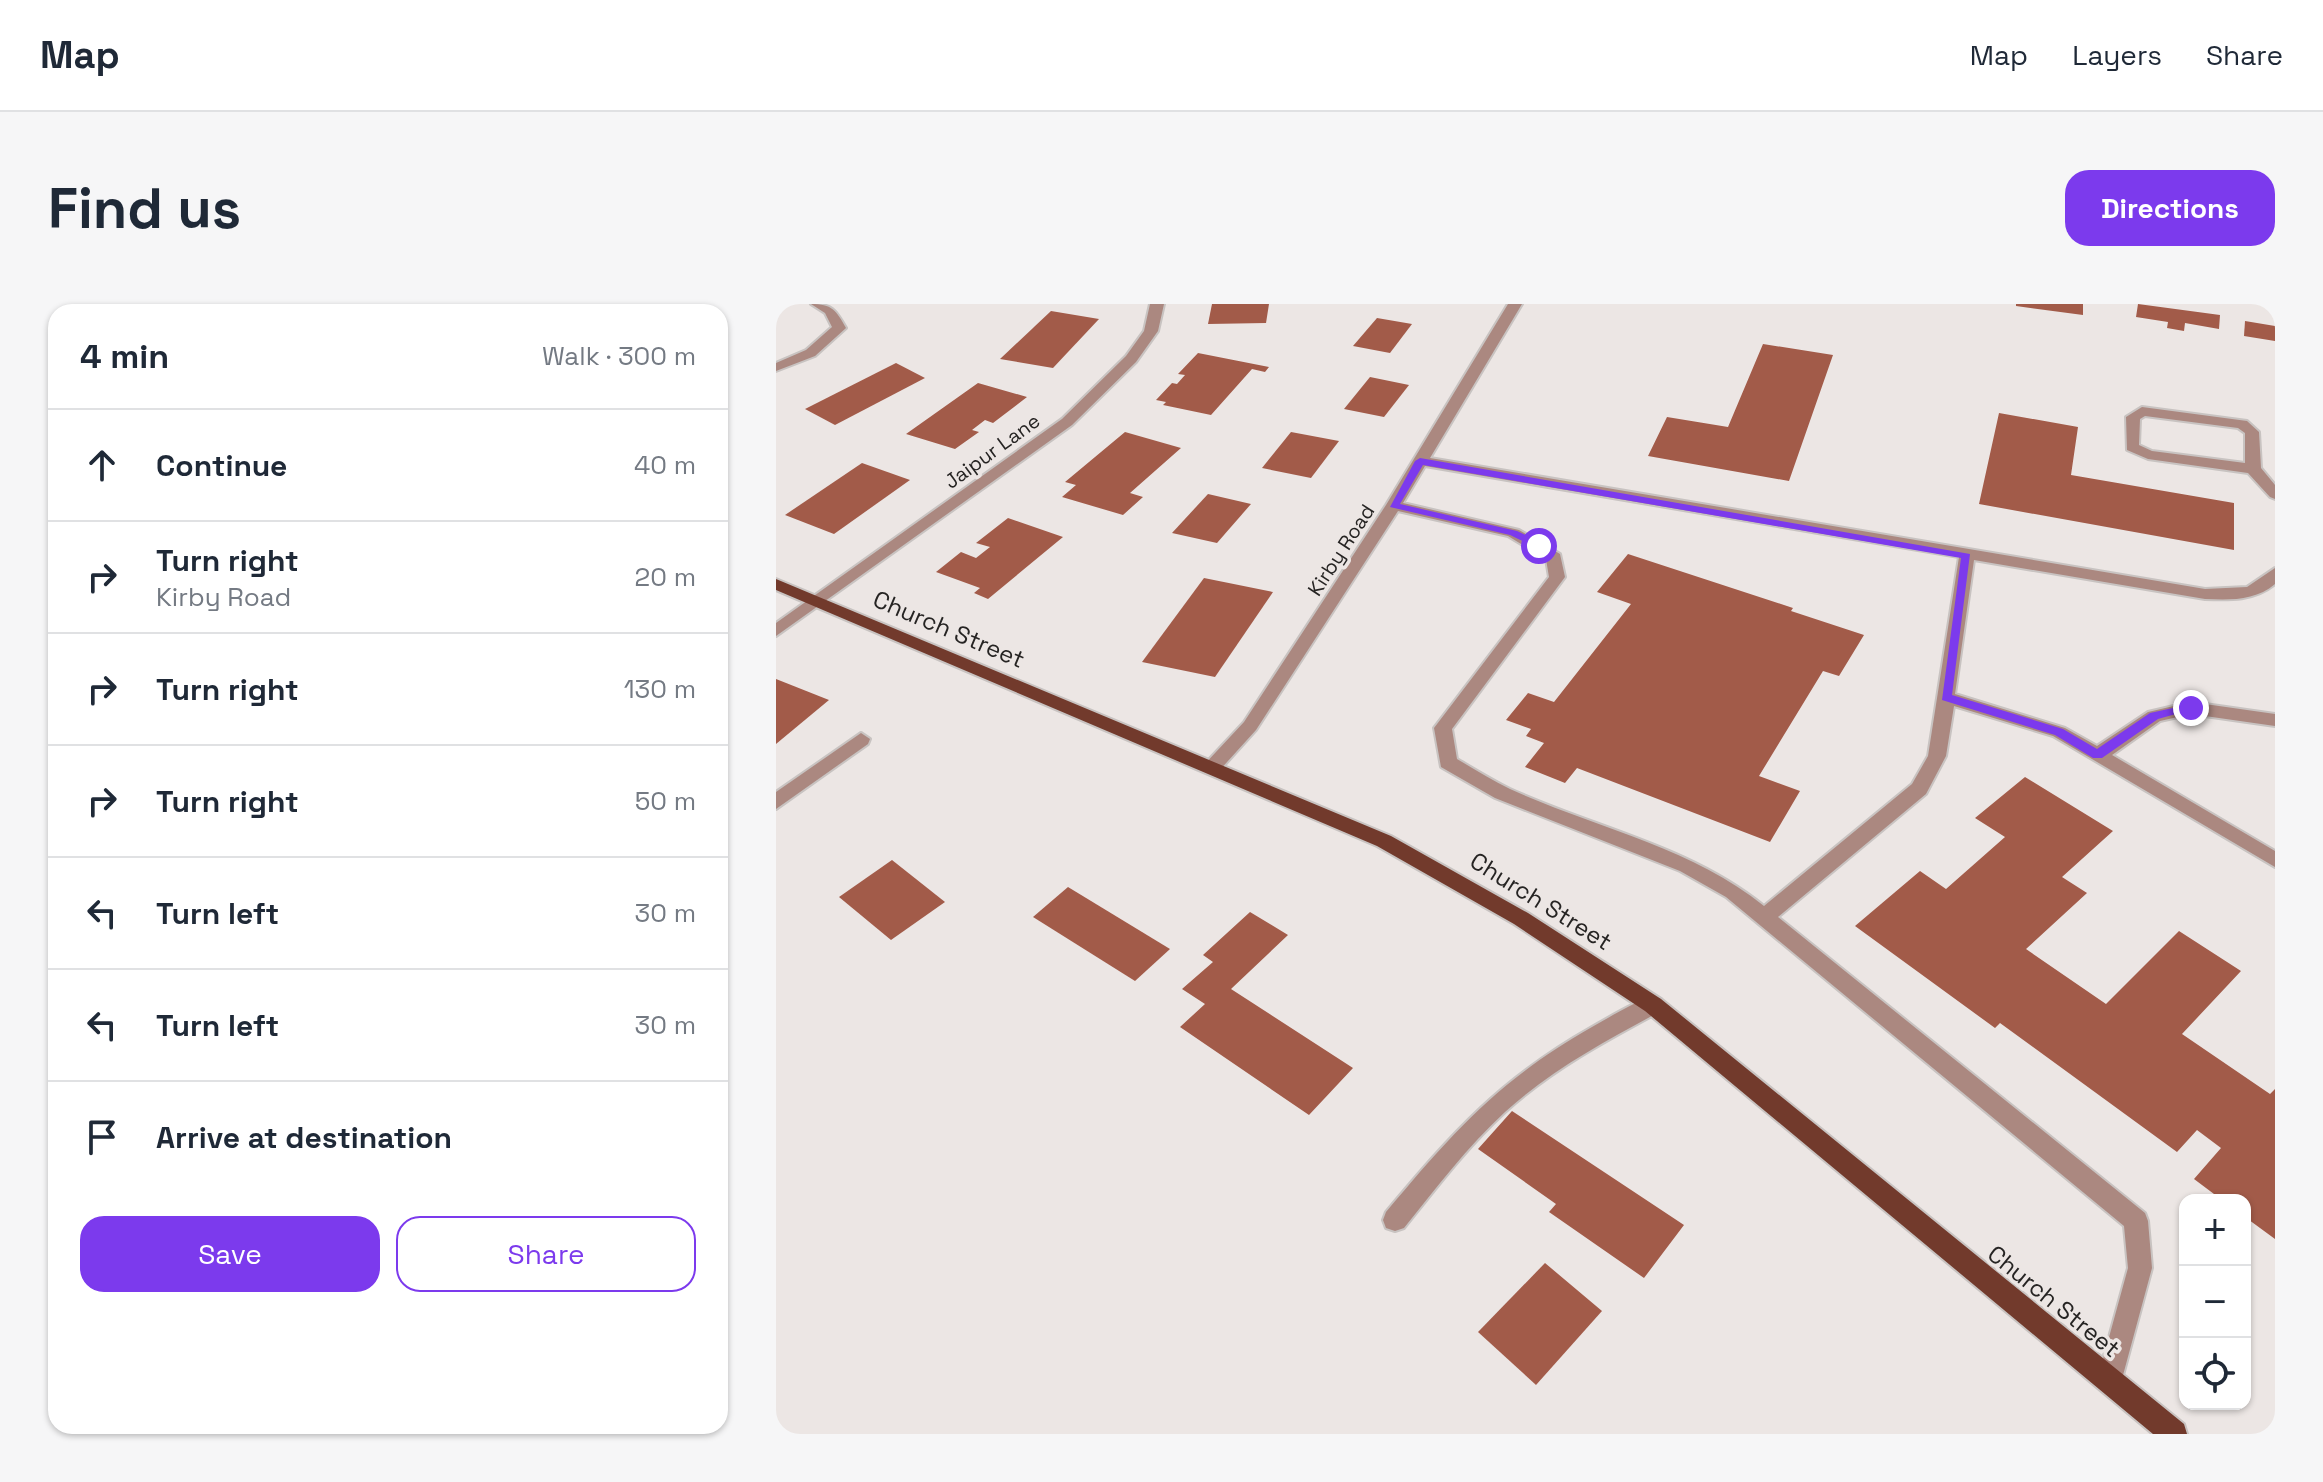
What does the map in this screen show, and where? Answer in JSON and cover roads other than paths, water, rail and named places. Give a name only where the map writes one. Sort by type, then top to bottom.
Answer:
[{"type":"main road","name":"Church Street","points":[[776,584],[1384,841],[1472,887],[1562,941],[1653,1005],[2174,1434]]},
{"type":"street","points":[[776,367],[788,365],[821,348],[839,328],[830,311],[818,304]]},
{"type":"street","name":"Jaipur Lane","points":[[776,631],[1067,422],[1131,359],[1151,331],[1157,304]]},
{"type":"street","name":"Kirby Road","points":[[1211,767],[1250,726],[1394,505],[1515,304]]},
{"type":"street","points":[[2253,469],[2148,455],[2132,447],[2133,417],[2142,411],[2242,424],[2252,432],[2253,469],[2275,494]]},
{"type":"street","points":[[1420,461],[2205,594],[2246,594],[2268,584],[2275,573]]},
{"type":"street","points":[[1394,505],[1513,533],[1554,557],[1557,577],[1443,728],[1448,762],[1502,793],[1687,866],[1733,892],[2136,1221],[2140,1268],[2110,1381]]},
{"type":"street","points":[[1763,918],[1919,789],[1937,756],[1967,556]]},
{"type":"street","points":[[1946,697],[2059,732],[2275,860]]},
{"type":"street","points":[[2098,755],[2154,716],[2191,708],[2275,720]]},
{"type":"street","points":[[776,802],[861,739]]},
{"type":"street","points":[[1395,1220],[1438,1168],[1509,1094],[1576,1047],[1653,1005]]}]
